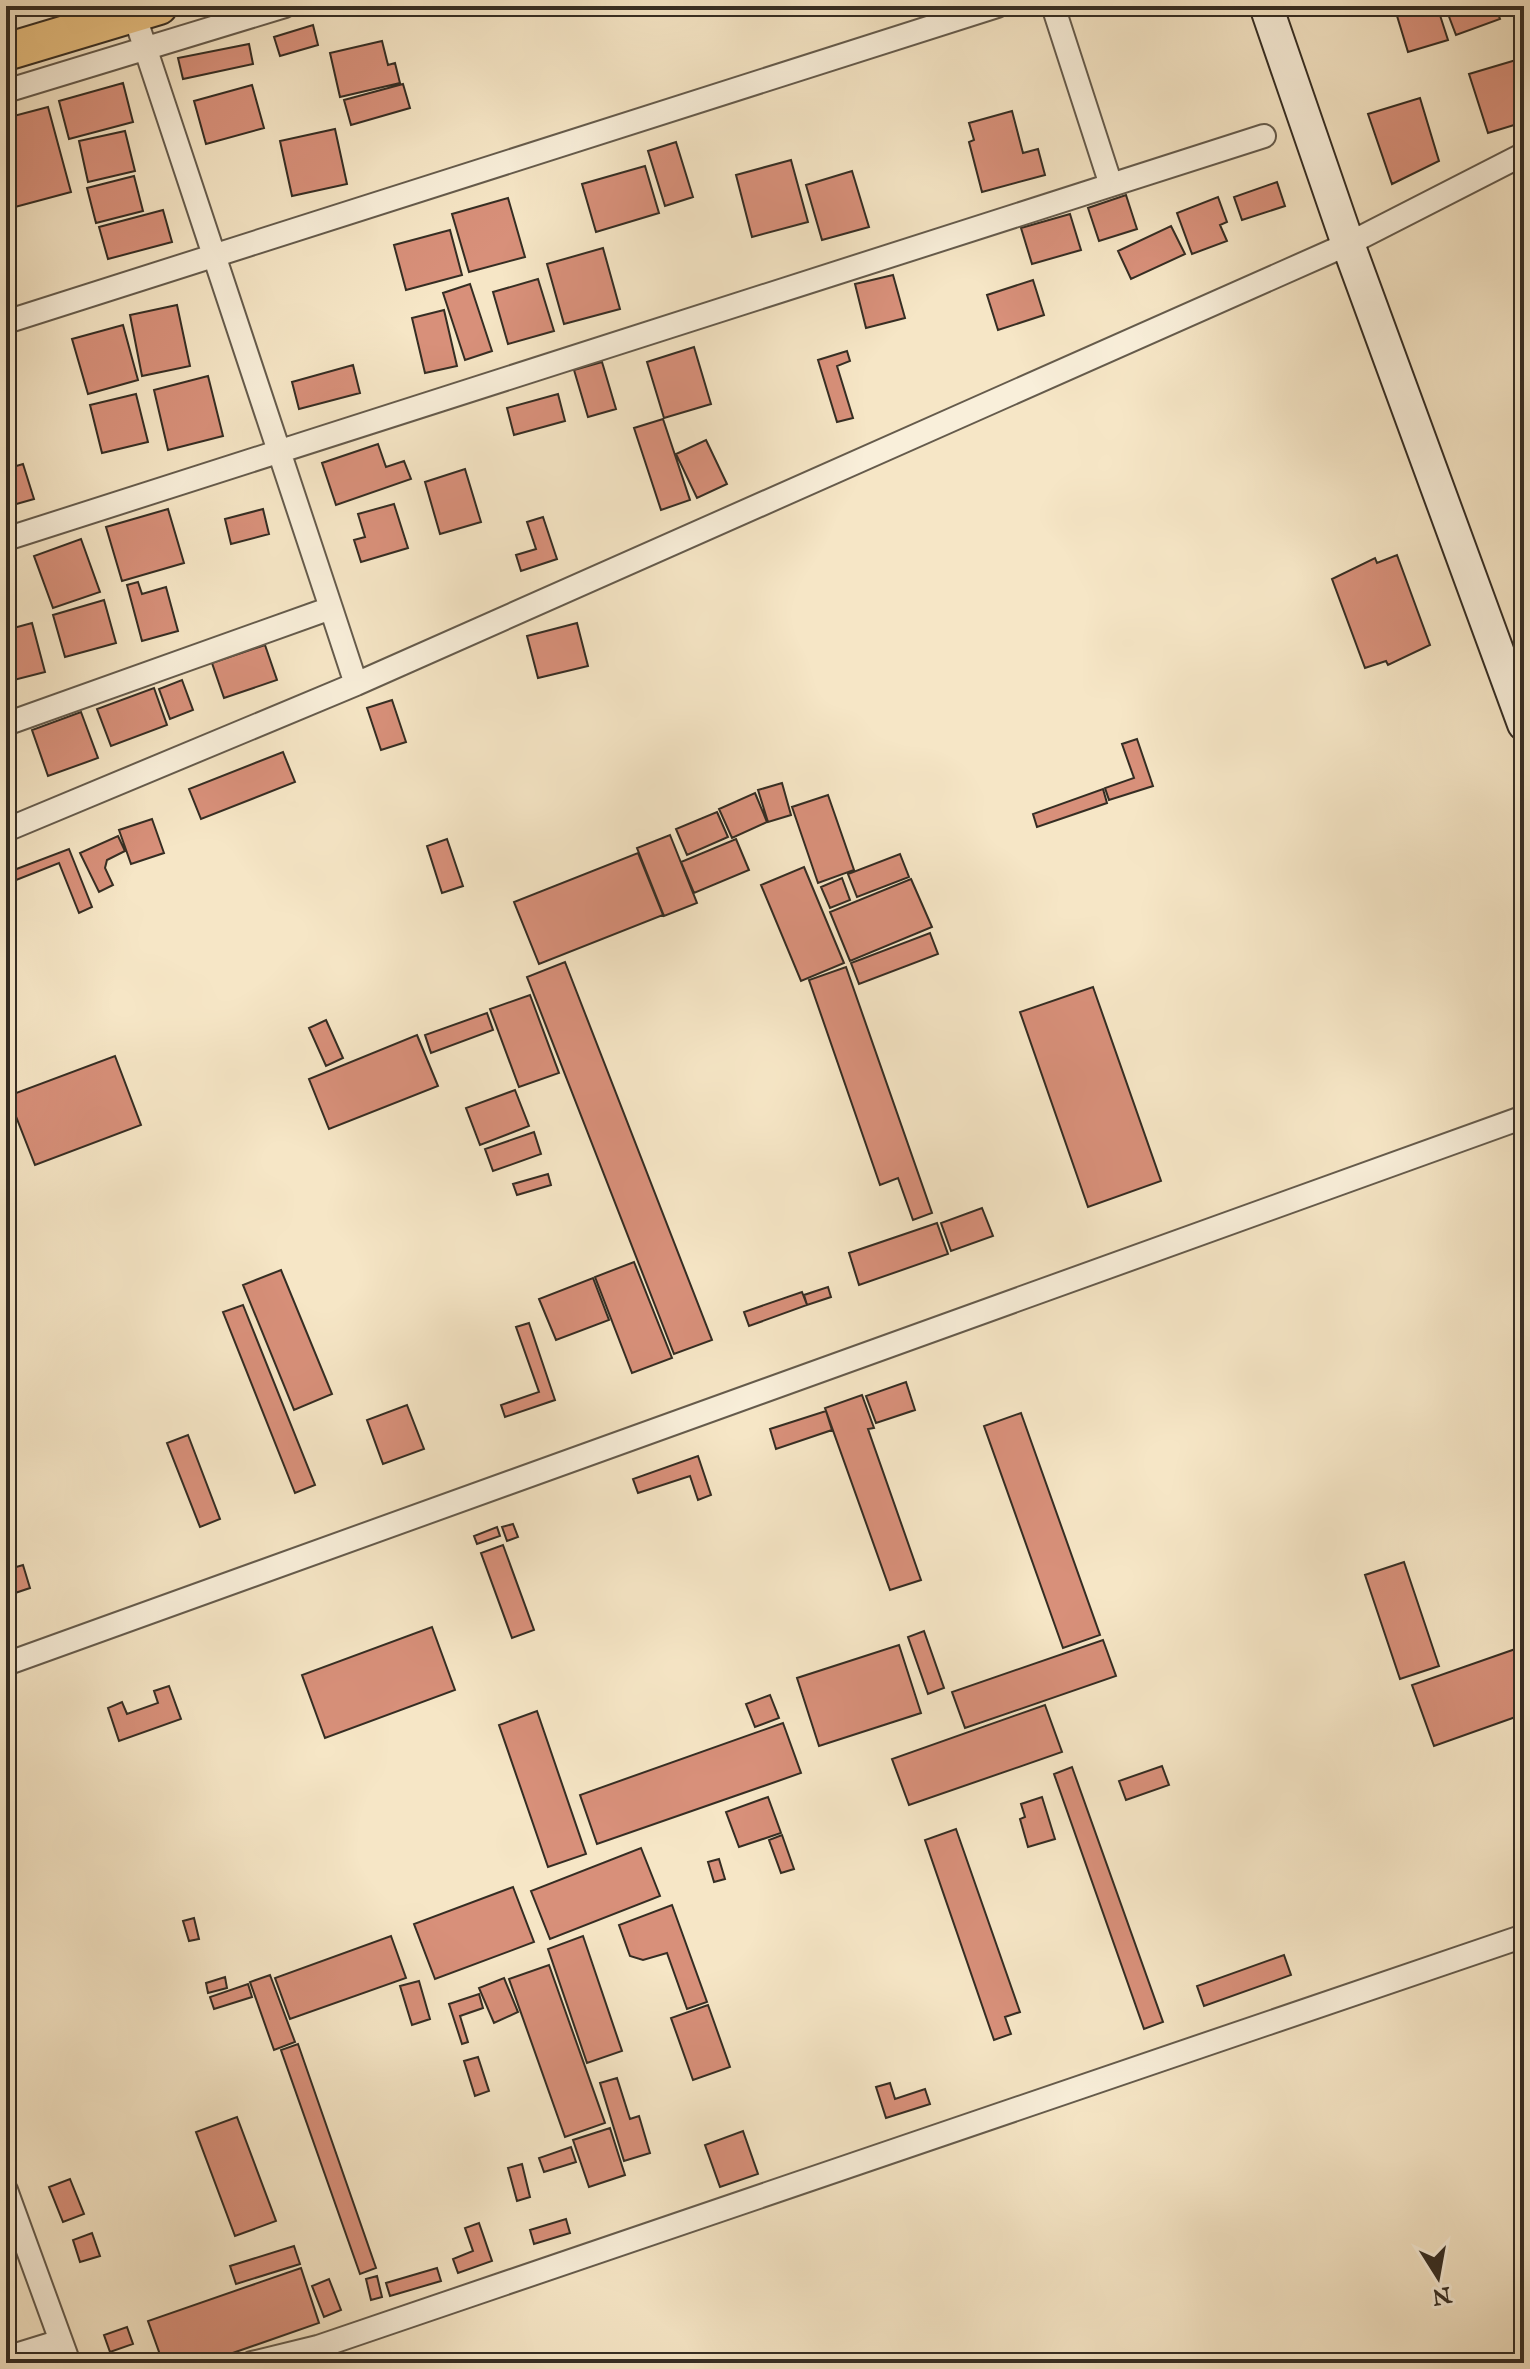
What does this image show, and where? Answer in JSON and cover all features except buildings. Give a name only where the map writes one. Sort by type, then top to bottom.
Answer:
[{"type":"main road","points":[[6,52],[147,10]]},
{"type":"street","points":[[6,91],[285,6]]},
{"type":"street","points":[[6,322],[997,6]]},
{"type":"street","points":[[1053,6],[1111,185]]},
{"type":"street","points":[[1266,6],[1348,244],[1524,724]]},
{"type":"street","points":[[147,10],[146,49],[356,684]]},
{"type":"street","points":[[6,539],[1264,136]]},
{"type":"street","points":[[6,830],[356,684],[1348,244],[1524,154]]},
{"type":"street","points":[[6,724],[331,608]]},
{"type":"street","points":[[6,1664],[1524,1117]]},
{"type":"street","points":[[252,2363],[318,2347],[1524,1936]]},
{"type":"street","points":[[6,2190],[69,2363]]},
{"type":"street","points":[[6,2358],[61,2341]]}]
